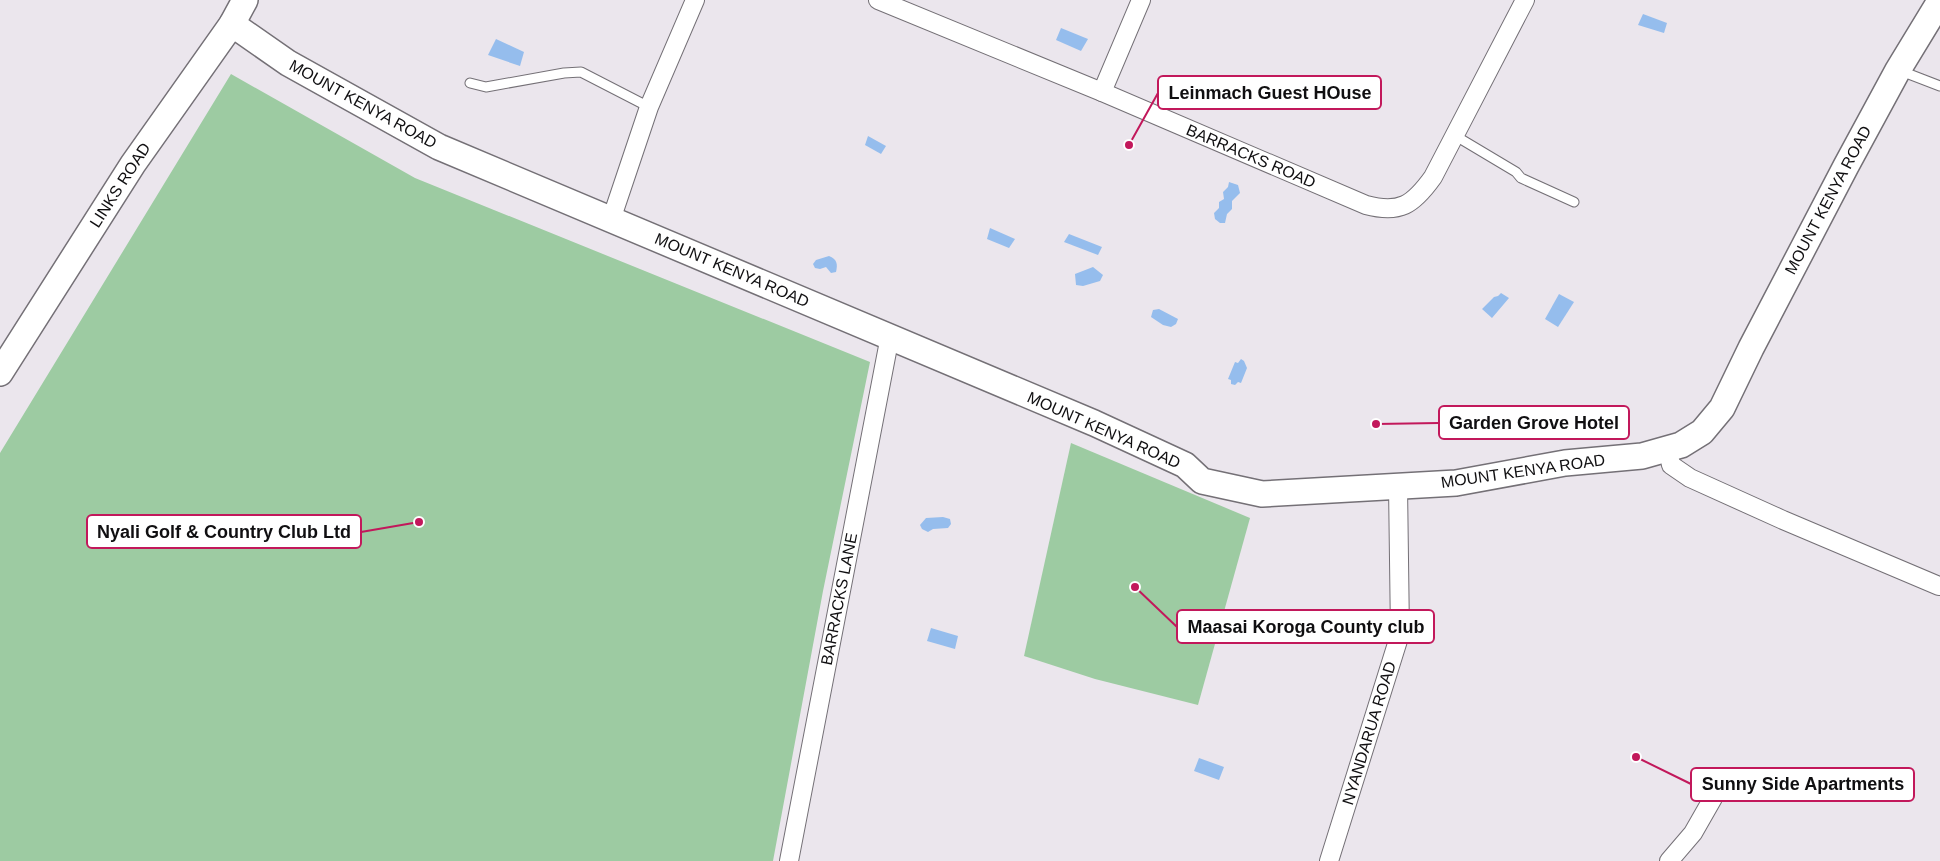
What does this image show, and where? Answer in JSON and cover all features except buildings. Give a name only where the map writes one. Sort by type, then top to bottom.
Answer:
[{"type":"main road","name":"LINKS ROAD","points":[[0,373],[133,164],[232,24],[245,0]]},
{"type":"main road","name":"MOUNT KENYA ROAD","points":[[232,24],[288,63],[439,147],[1094,423],[1176,460],[1185,465],[1202,481],[1262,494],[1456,482],[1565,462],[1642,456],[1681,445],[1702,432],[1722,408],[1755,339],[1898,70],[1940,0]]},
{"type":"street","points":[[611,220],[649,107],[695,0]]},
{"type":"street","name":"BARRACKS ROAD","points":[[878,0],[1102,92],[1327,189],[1378,208],[1399,208],[1410,204],[1422,193],[1433,177],[1525,0]]},
{"type":"street","points":[[1102,92],[1141,0]]},
{"type":"street","name":"BARRACKS LANE","points":[[789,861],[890,336]]},
{"type":"street","points":[[1668,450],[1670,465],[1690,478],[1783,520],[1939,586]]},
{"type":"street","name":"NYANDARUA ROAD","points":[[1329,861],[1400,634],[1398,485]]},
{"type":"street","points":[[1669,861],[1693,833],[1713,798]]},
{"type":"lane","points":[[1898,70],[1940,86]]},
{"type":"lane","points":[[470,83],[486,87],[564,73],[581,72],[649,107]]},
{"type":"lane","points":[[1454,135],[1516,172],[1529,182],[1574,202]]},
{"type":"green space","points":[[231,74],[415,178],[870,362],[823,591],[773,861],[0,861],[0,453]]},
{"type":"green space","points":[[1071,443],[1250,518],[1198,705],[1095,679],[1024,656]]},
{"type":"water","points":[[1643,14],[1667,23],[1664,33],[1638,25]]},
{"type":"water","points":[[1061,28],[1088,39],[1081,51],[1056,40]]},
{"type":"water","points":[[496,39],[524,52],[520,66],[488,55]]},
{"type":"water","points":[[868,136],[886,146],[881,154],[865,145]]},
{"type":"water","points":[[1229,182],[1238,185],[1240,193],[1232,201],[1232,209],[1227,214],[1225,223],[1220,223],[1215,219],[1214,213],[1219,208],[1219,202],[1224,199],[1223,192],[1228,187]]},
{"type":"water","points":[[990,228],[1015,239],[1009,248],[987,239]]},
{"type":"water","points":[[1069,234],[1102,247],[1098,255],[1064,242]]},
{"type":"water","points":[[829,256],[836,262],[836,272],[831,273],[826,267],[815,268],[813,264],[816,260]]},
{"type":"water","points":[[1093,267],[1103,275],[1100,281],[1083,286],[1076,285],[1075,274]]},
{"type":"water","points":[[1501,293],[1509,298],[1492,318],[1482,309]]},
{"type":"water","points":[[1559,294],[1574,302],[1558,327],[1545,319]]},
{"type":"water","points":[[1159,309],[1178,319],[1176,324],[1171,327],[1163,325],[1151,317],[1153,310]]},
{"type":"water","points":[[1241,359],[1247,368],[1241,383],[1231,384],[1231,380],[1228,379],[1235,362],[1238,363]]},
{"type":"water","points":[[943,517],[950,519],[951,524],[948,528],[933,529],[928,532],[922,529],[920,525],[926,518]]},
{"type":"water","points":[[931,628],[958,636],[955,649],[927,641]]},
{"type":"water","points":[[1199,758],[1224,767],[1219,780],[1194,771]]},
{"type":"place","name":"Leinmach Guest HOuse","points":[[1129,145]]},
{"type":"place","name":"Garden Grove Hotel","points":[[1376,424]]},
{"type":"place","name":"Nyali Golf & Country Club Ltd","points":[[419,522]]},
{"type":"place","name":"Maasai Koroga County club","points":[[1135,587]]},
{"type":"place","name":"Sunny Side Apartments","points":[[1636,757]]}]
